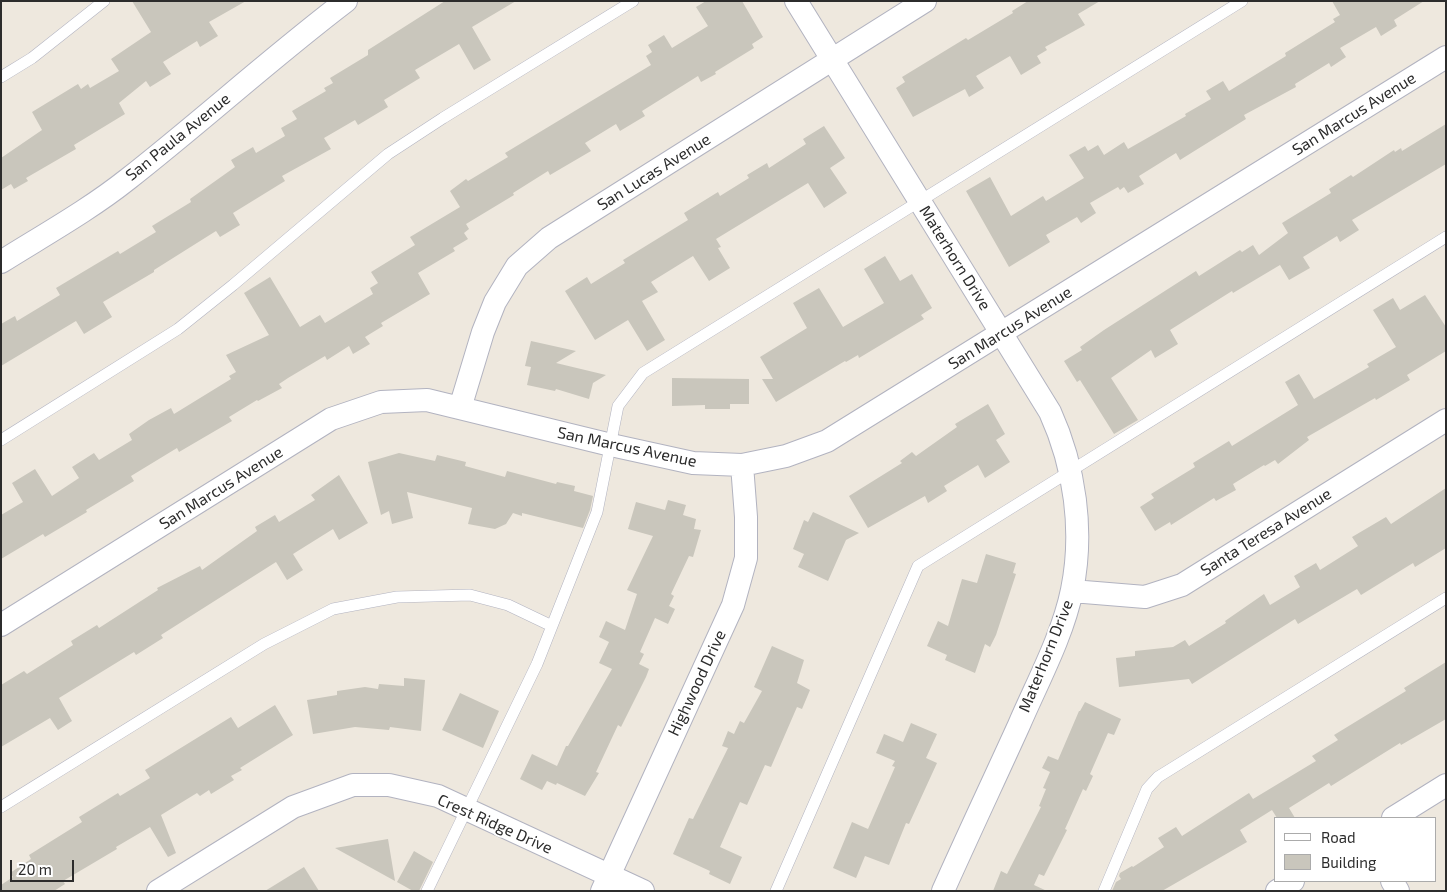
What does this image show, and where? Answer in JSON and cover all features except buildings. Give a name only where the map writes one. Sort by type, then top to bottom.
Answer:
[{"type":"street","name":"San Paula Avenue","points":[[1,262],[84,210],[127,180],[310,28],[346,1]]},
{"type":"street","name":"Materhorn Drive","points":[[796,1],[1050,412],[1062,438],[1071,471],[1077,520],[1077,554],[1072,591],[1054,645],[943,891]]},
{"type":"street","name":"San Lucas Avenue","points":[[460,408],[483,332],[495,302],[517,266],[549,238],[926,1]]},
{"type":"street","name":"San Marcus Avenue","points":[[1,625],[331,419],[381,402],[427,400],[693,463],[742,465],[786,456],[827,441],[1446,57]]},
{"type":"street","name":"Santa Teresa Avenue","points":[[1072,591],[1146,597],[1182,585],[1446,420]]},
{"type":"street","name":"Highwood Drive","points":[[605,883],[733,605],[746,558],[746,516],[742,465]]},
{"type":"street","name":"Crest Ridge Drive","points":[[158,891],[293,807],[353,785],[389,785],[438,796],[467,809],[605,883],[643,891]]},
{"type":"street","points":[[1395,817],[1446,786]]},
{"type":"street","points":[[1277,891],[1291,882]]},
{"type":"lane","points":[[1,77],[32,58],[104,1]]},
{"type":"lane","points":[[1,440],[178,330],[388,154],[443,118],[634,1]]},
{"type":"lane","points":[[427,891],[537,664],[598,512],[618,406],[642,373],[1242,1]]},
{"type":"lane","points":[[776,891],[918,566],[1446,237]]},
{"type":"lane","points":[[1,807],[264,644],[333,609],[397,597],[470,595],[508,605],[552,626]]},
{"type":"lane","points":[[1104,891],[1147,789],[1158,777],[1446,598]]}]
